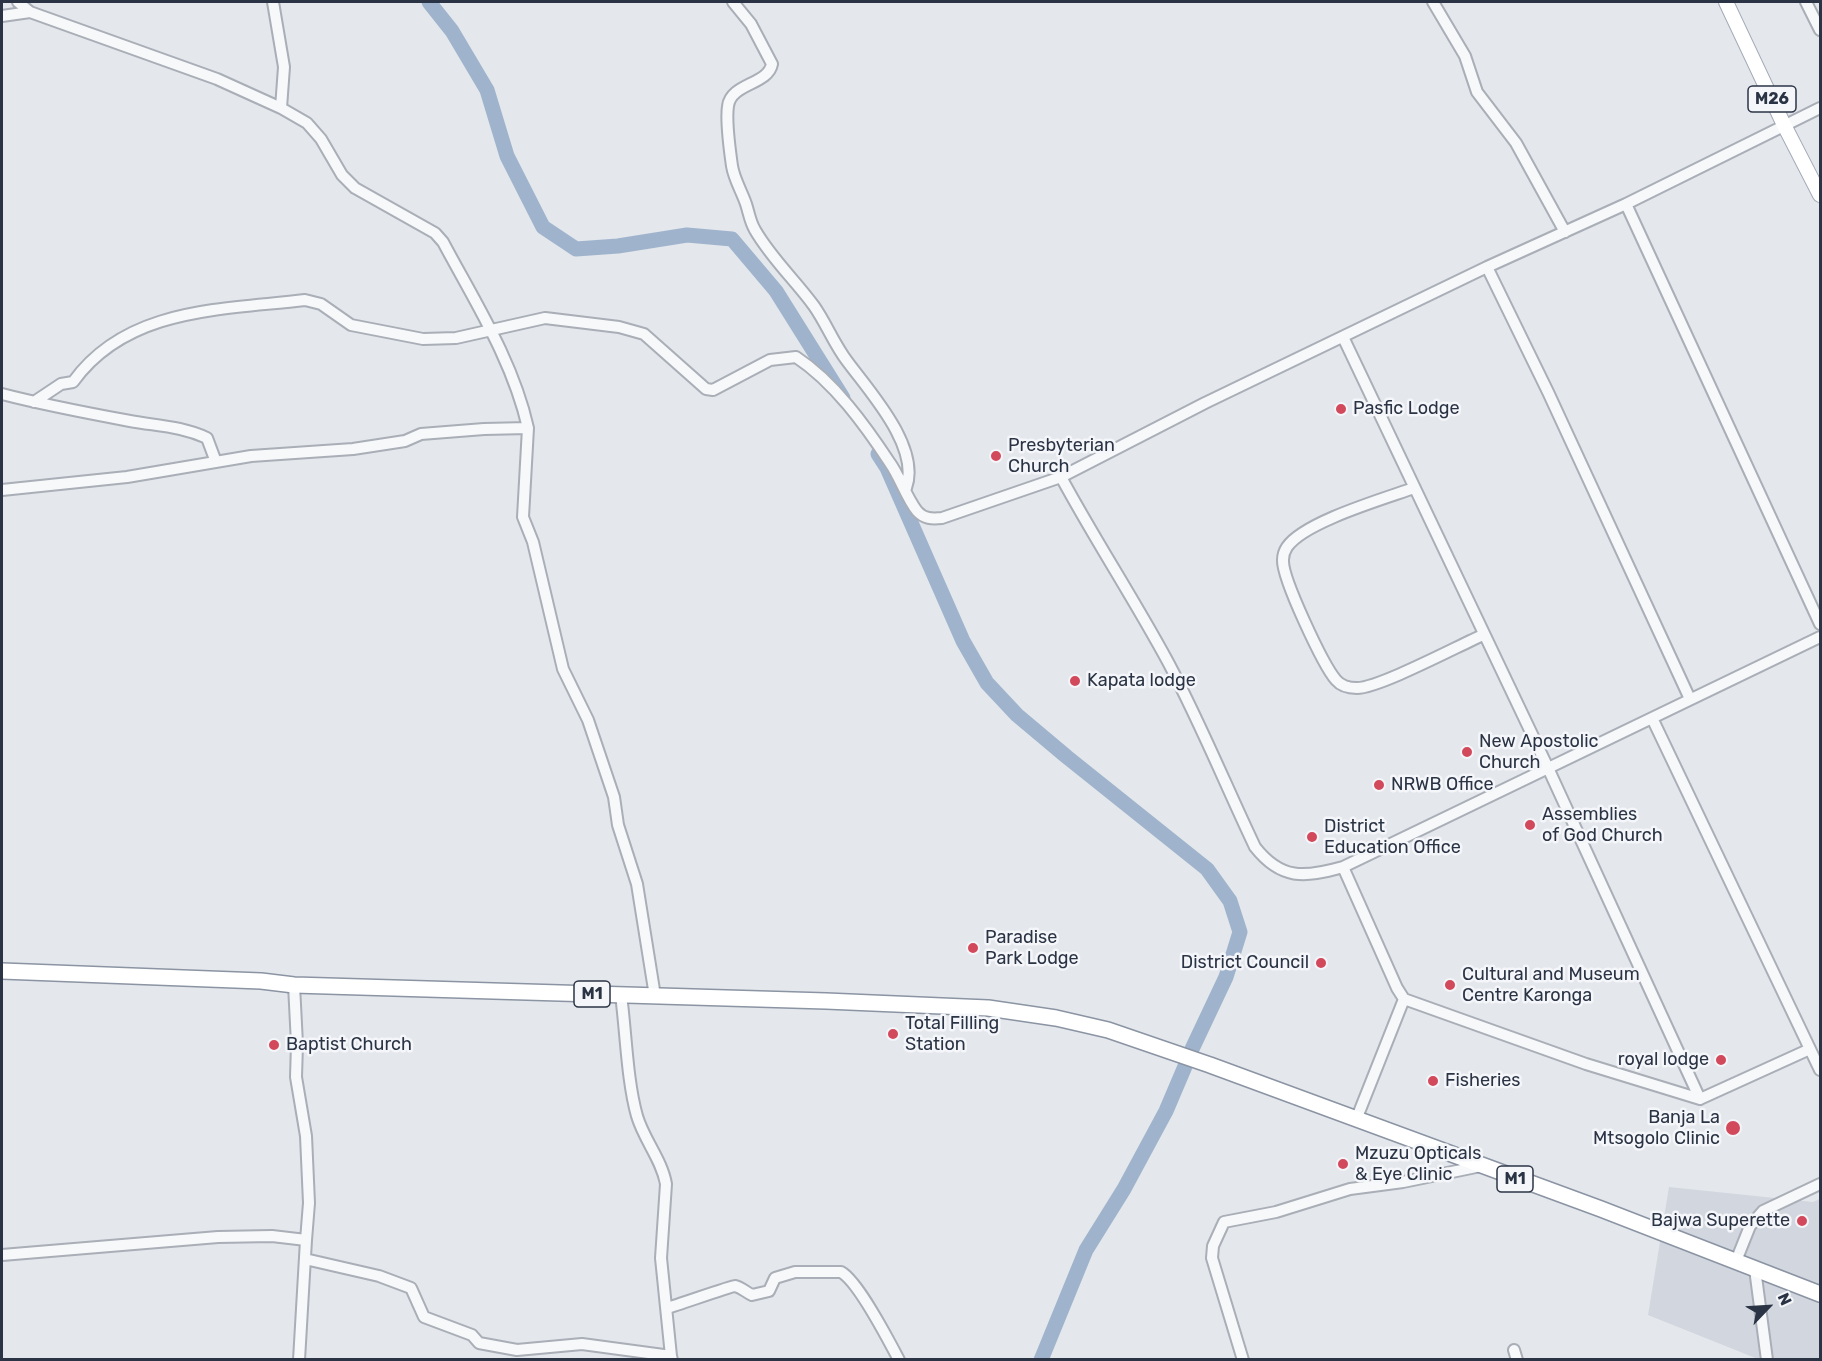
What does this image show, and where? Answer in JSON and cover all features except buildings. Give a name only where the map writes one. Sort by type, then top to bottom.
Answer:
[{"type":"highway","name":"M1","points":[[2,971],[261,981],[294,985],[988,1008],[1056,1018],[1108,1030],[1210,1065],[1821,1294]]},
{"type":"main road","name":"M26","points":[[1726,2],[1784,125],[1821,195]]},
{"type":"street","points":[[18,2],[30,12],[217,79],[281,108],[307,123],[321,139],[342,176],[355,188],[435,233],[443,242],[490,328],[514,381],[528,429],[523,517],[533,542],[563,669],[570,688],[588,720],[614,797],[618,825],[637,884],[655,996]]},
{"type":"street","points":[[273,2],[284,67],[281,108]]},
{"type":"street","points":[[733,2],[751,24],[772,64],[764,75],[738,91],[728,105],[732,166],[736,180],[756,232],[813,305],[839,350],[865,381],[887,416],[898,436],[909,468],[910,476],[906,488]]},
{"type":"street","points":[[1433,2],[1465,56],[1477,92],[1515,143],[1565,232]]},
{"type":"street","points":[[1806,2],[1821,30]]},
{"type":"street","points":[[2,16],[30,12]]},
{"type":"street","points":[[34,402],[61,384],[73,382],[84,367],[122,336],[165,318],[186,314],[305,300],[321,304],[351,325],[423,339],[448,339],[544,318],[633,329],[659,346],[706,389],[713,390],[770,360],[796,357],[840,397],[867,431],[906,488],[917,510],[933,519],[1061,477],[1487,267],[1626,204],[1821,108]]},
{"type":"street","points":[[1626,204],[1821,624]]},
{"type":"street","points":[[1487,267],[1548,392],[1690,699]]},
{"type":"street","points":[[1343,337],[1548,768],[1700,1099]]},
{"type":"street","points":[[2,394],[145,424],[171,425],[198,434],[208,440],[216,462]]},
{"type":"street","points":[[2,490],[112,479],[251,456],[353,449],[405,441],[421,434],[484,429],[528,429]]},
{"type":"street","points":[[1061,477],[1169,664],[1255,848],[1267,863],[1292,875],[1317,873],[1342,867],[1821,637]]},
{"type":"street","points":[[1414,488],[1297,535],[1286,549],[1282,561],[1301,613],[1329,668],[1337,681],[1346,687],[1359,688],[1381,681],[1483,635]]},
{"type":"street","points":[[1652,718],[1821,1070]]},
{"type":"street","points":[[1342,867],[1396,988],[1404,999],[1586,1064],[1700,1099],[1810,1049]]},
{"type":"street","points":[[294,985],[296,1077],[306,1136],[309,1203],[299,1359]]},
{"type":"street","points":[[305,1259],[379,1276],[411,1288],[424,1317],[472,1335],[479,1343],[518,1350],[582,1344],[672,1358],[661,1258],[666,1184],[664,1173],[645,1139],[636,1112],[621,995]]},
{"type":"street","points":[[1356,1120],[1404,999]]},
{"type":"street","points":[[1243,1359],[1212,1258],[1213,1246],[1224,1222],[1276,1212],[1350,1189],[1403,1182],[1482,1166]]},
{"type":"street","points":[[1736,1261],[1755,1218],[1763,1211],[1821,1184]]},
{"type":"street","points":[[2,1254],[219,1237],[272,1236],[306,1240]]},
{"type":"street","points":[[1755,1269],[1767,1359]]},
{"type":"street","points":[[667,1308],[708,1296],[725,1287],[736,1286],[752,1295],[769,1291],[775,1278],[795,1272],[841,1272],[849,1278],[881,1326],[899,1359]]},
{"type":"shaded area","points":[[1669,1187],[1813,1202],[1820,1199],[1820,1359],[1758,1359],[1648,1315]]},
{"type":"waterway","points":[[429,2],[452,31],[487,90],[507,156],[543,227],[576,249],[618,246],[687,235],[732,239],[776,291],[843,398]]},
{"type":"waterway","points":[[878,454],[887,468],[963,641],[987,683],[1017,715],[1207,869],[1230,901],[1240,932],[1226,977],[1192,1049]]},
{"type":"waterway","points":[[1041,1360],[1086,1250],[1124,1189],[1166,1111],[1186,1064]]},
{"type":"place","name":"Pasfic Lodge","points":[[1341,409]]},
{"type":"place","name":"Presbyterian Church","points":[[996,456]]},
{"type":"place","name":"Kapata lodge","points":[[1075,681]]},
{"type":"place","name":"New Apostolic Church","points":[[1467,752]]},
{"type":"place","name":"NRWB Office","points":[[1379,785]]},
{"type":"place","name":"Assemblies of God Church","points":[[1530,825]]},
{"type":"place","name":"District Education Office","points":[[1312,837]]},
{"type":"place","name":"Paradise Park Lodge","points":[[973,948]]},
{"type":"place","name":"District Council","points":[[1321,963]]},
{"type":"place","name":"Cultural and Museum Centre Karonga","points":[[1450,985]]},
{"type":"place","name":"Total Filling Station","points":[[893,1034]]},
{"type":"place","name":"Baptist Church","points":[[274,1045]]},
{"type":"place","name":"royal lodge","points":[[1721,1060]]},
{"type":"place","name":"Fisheries","points":[[1433,1081]]},
{"type":"place","name":"Banja La Mtsogolo Clinic","points":[[1733,1128]]},
{"type":"place","name":"Mzuzu Opticals & Eye Clinic","points":[[1343,1164]]},
{"type":"place","name":"Bajwa Superette","points":[[1802,1221]]}]
